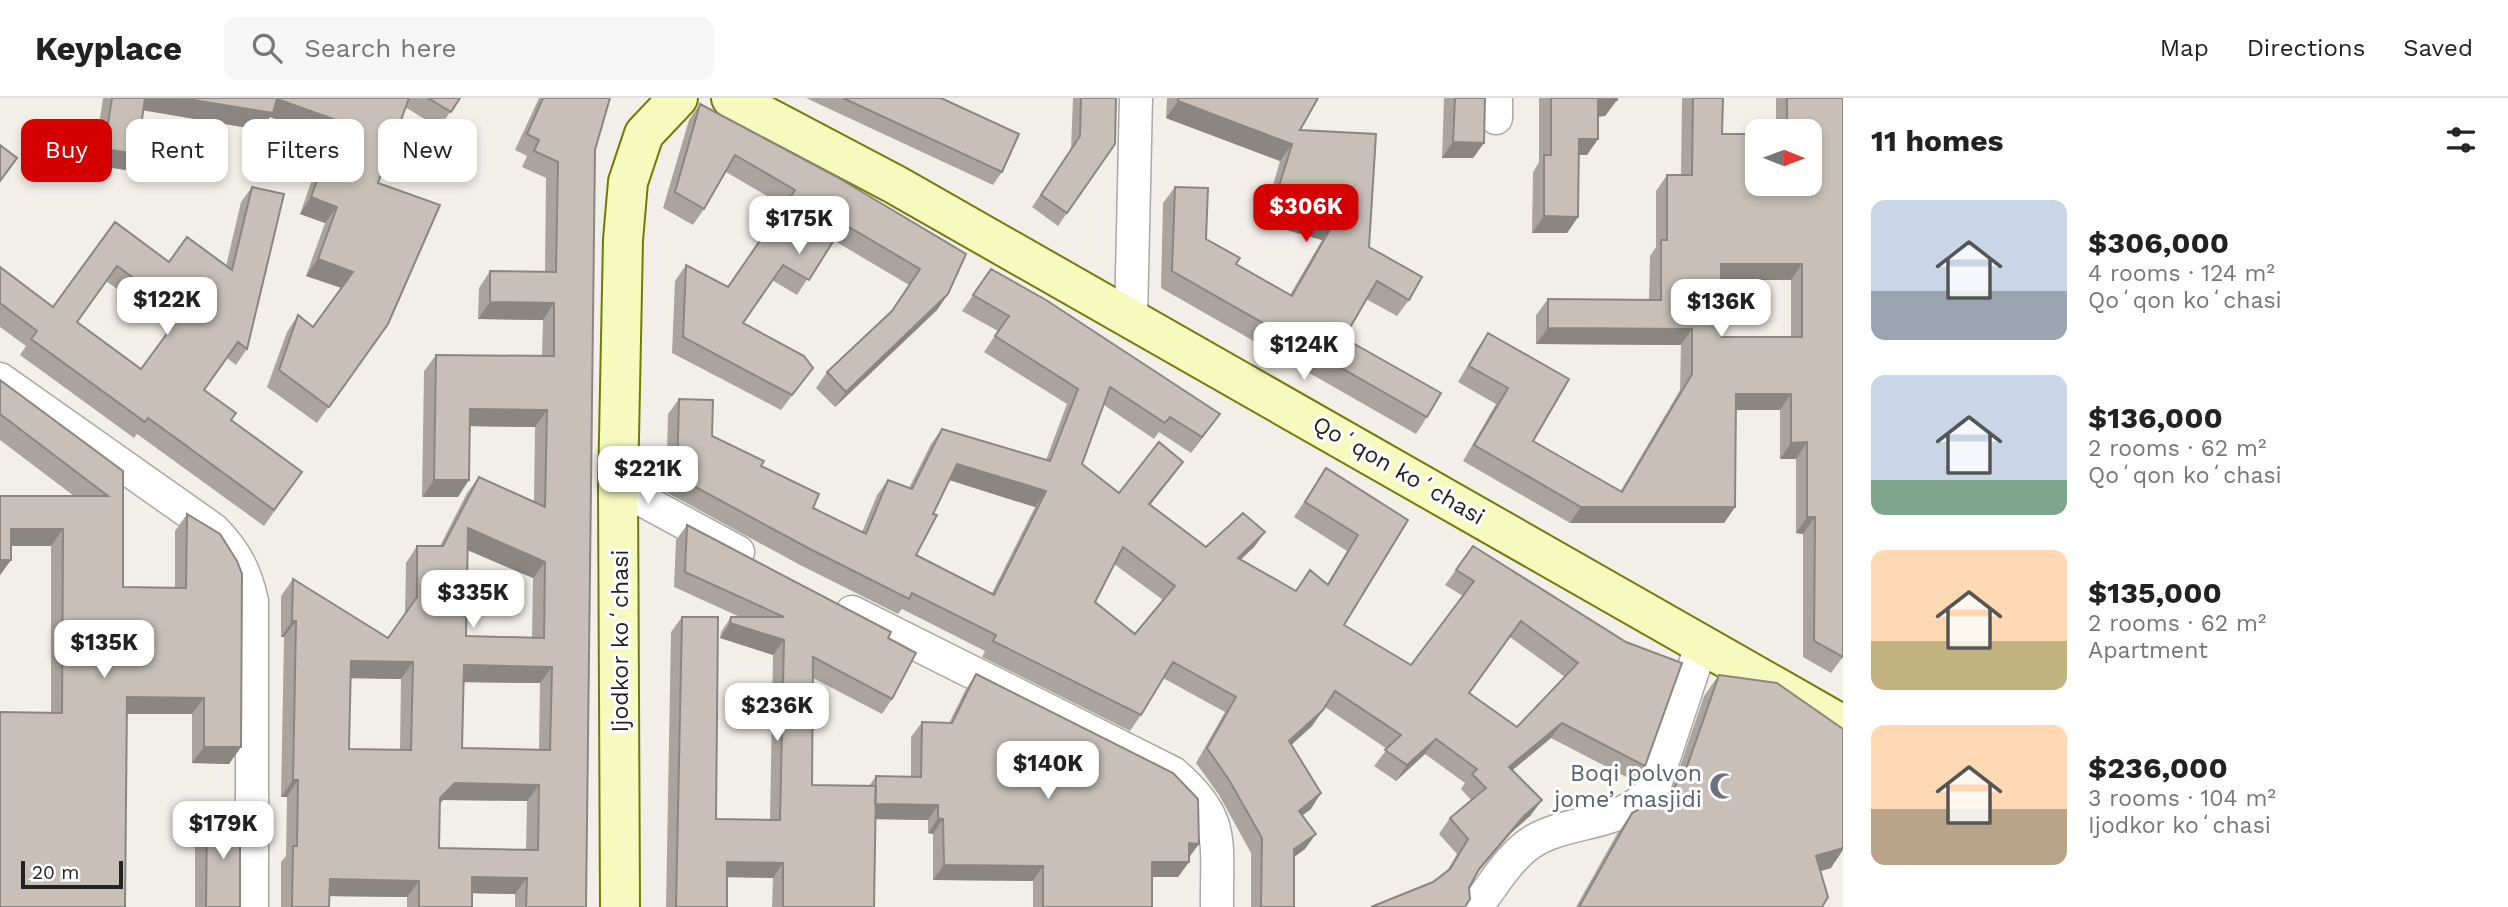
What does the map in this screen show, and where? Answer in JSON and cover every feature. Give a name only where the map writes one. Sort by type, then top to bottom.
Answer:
[{"type":"main road","name":"Ijodkor koʻchasi","points":[[620,907],[618,487],[623,240],[628,182],[644,134],[678,98]]},
{"type":"main road","name":"Qoʻqon koʻchasi","points":[[731,98],[896,184],[1843,725]]},
{"type":"street","points":[[1131,318],[1136,98]]},
{"type":"street","points":[[0,379],[214,530],[235,551],[247,576],[252,601],[252,907]]},
{"type":"street","points":[[618,487],[768,569]]},
{"type":"street","points":[[828,600],[1173,773],[1195,791],[1212,815],[1216,833],[1217,907]]},
{"type":"street","points":[[1476,907],[1531,843],[1633,808],[1648,797],[1655,785],[1702,643]]},
{"type":"building","points":[[112,98],[145,98],[142,119],[126,119],[126,152],[112,150],[112,119],[109,119]]},
{"type":"building","points":[[181,98],[409,98],[401,119],[378,119],[378,183],[440,205],[388,324],[329,407],[279,370],[298,315],[313,327],[353,272],[318,259],[337,207],[311,197],[317,182],[364,182],[364,119],[333,119],[277,99],[273,113]]},
{"type":"building","points":[[428,98],[460,98],[451,112]]},
{"type":"building","points":[[543,98],[610,98],[595,150],[586,907],[526,907],[527,878],[472,877],[472,907],[419,907],[419,881],[330,879],[329,907],[292,907],[293,846],[297,846],[298,780],[293,780],[296,621],[292,621],[293,579],[388,638],[417,597],[417,546],[443,546],[479,477],[545,507],[547,410],[470,409],[469,480],[434,480],[436,355],[554,356],[554,303],[490,302],[490,271],[556,272],[558,162],[534,151],[539,140],[527,134]],"holes":[[[468,528],[545,562],[544,638],[466,636]],[[351,661],[413,662],[411,750],[349,749]],[[464,665],[552,667],[550,750],[462,748]],[[455,783],[539,785],[538,850],[439,848],[440,798]]]},
{"type":"building","points":[[843,98],[941,98],[1019,134],[1002,172]]},
{"type":"building","points":[[1081,98],[1116,98],[1115,144],[1067,213],[1041,195],[1080,136]]},
{"type":"building","points":[[1178,98],[1318,98],[1300,130],[1376,134],[1369,247],[1422,277],[1409,300],[1377,281],[1344,338],[1441,393],[1427,417],[1172,271],[1175,187],[1208,188],[1206,239],[1240,258],[1236,264],[1292,296],[1333,224],[1273,206],[1292,144],[1178,101]]},
{"type":"building","points":[[1455,98],[1485,98],[1484,143],[1453,142]]},
{"type":"building","points":[[1551,98],[1617,98],[1598,100],[1598,139],[1579,139],[1578,217],[1544,216],[1544,155],[1551,155]]},
{"type":"building","points":[[1693,98],[1723,98],[1722,134],[1745,134],[1745,196],[1822,196],[1822,119],[1787,119],[1787,98],[1843,98],[1843,657],[1814,641],[1815,517],[1807,517],[1807,442],[1791,443],[1791,394],[1736,394],[1735,507],[1581,507],[1474,445],[1508,388],[1469,366],[1488,333],[1569,379],[1533,441],[1622,492],[1692,374],[1692,329],[1548,328],[1548,299],[1661,300],[1661,240],[1667,240],[1667,175],[1692,175]],"holes":[[[1721,264],[1802,264],[1802,337],[1721,337]]]},
{"type":"building","points":[[700,104],[837,177],[966,254],[948,294],[846,392],[827,372],[892,311],[920,269],[844,224],[809,280],[783,265],[743,323],[804,356],[813,368],[792,395],[683,337],[686,265],[728,287],[795,190],[735,155],[704,209],[675,192]]},
{"type":"building","points":[[0,145],[17,158],[0,181]]},
{"type":"building","points":[[252,187],[284,194],[247,349],[238,342],[204,390],[236,413],[231,420],[302,472],[274,510],[148,418],[145,422],[31,339],[37,331],[0,303],[0,267],[53,307],[115,222],[169,262],[187,237],[232,270]],"holes":[[[117,266],[182,313],[141,369],[77,322]]]},
{"type":"building","points":[[991,269],[1046,300],[1220,414],[1202,437],[1170,417],[1165,423],[1110,387],[1082,464],[1119,493],[1159,442],[1183,462],[1149,504],[1206,547],[1243,513],[1265,532],[1238,558],[1296,591],[1310,570],[1328,585],[1358,535],[1305,502],[1326,468],[1408,520],[1344,625],[1411,665],[1474,581],[1456,570],[1473,546],[1626,642],[1682,663],[1645,766],[1562,723],[1509,767],[1542,800],[1523,817],[1479,869],[1469,888],[1470,899],[1465,907],[1371,907],[1433,882],[1450,869],[1468,839],[1450,818],[1486,788],[1472,774],[1477,769],[1436,739],[1407,765],[1385,750],[1401,735],[1335,691],[1323,710],[1289,741],[1321,793],[1299,811],[1316,834],[1294,849],[1294,907],[1261,907],[1262,838],[1207,748],[1236,697],[1173,662],[1141,715],[993,641],[996,635],[912,593],[909,599],[677,477],[679,399],[713,400],[712,436],[764,461],[761,466],[819,494],[813,508],[866,534],[888,480],[912,489],[942,429],[1050,461],[1078,389],[995,336],[1009,316],[973,295]],"holes":[[[957,464],[1046,491],[994,595],[916,555],[937,515],[933,514]],[[1123,547],[1175,586],[1135,634],[1095,602]],[[1521,621],[1578,663],[1517,727],[1469,693]]]},
{"type":"building","points":[[0,380],[123,471],[123,587],[186,588],[187,514],[220,534],[242,574],[241,747],[204,747],[204,698],[127,697],[125,907],[0,907],[0,712],[62,713],[63,529],[11,529],[11,560],[0,560],[0,496],[108,496],[0,414]]},
{"type":"building","points":[[687,525],[891,632],[888,638],[916,653],[892,699],[813,657],[812,785],[876,786],[874,907],[783,907],[783,863],[727,862],[727,907],[676,907],[682,617],[718,617],[716,819],[780,820],[784,640],[730,623],[731,617],[784,617],[685,572]]},
{"type":"building","points":[[976,674],[1173,773],[1198,799],[1199,844],[1189,843],[1189,862],[1152,862],[1152,907],[1043,907],[1043,866],[944,865],[943,819],[938,818],[938,805],[875,804],[876,776],[921,777],[922,722],[952,723]]},
{"type":"building","points":[[1719,675],[1777,683],[1843,729],[1843,848],[1816,856],[1828,897],[1822,907],[1579,907],[1632,813],[1669,793],[1684,775]]},
{"type":"building","points":[[207,815],[240,815],[240,907],[206,907]]},
{"type":"place","name":"Boqi polvon jome’ masjidi","points":[[1723,786]]}]
